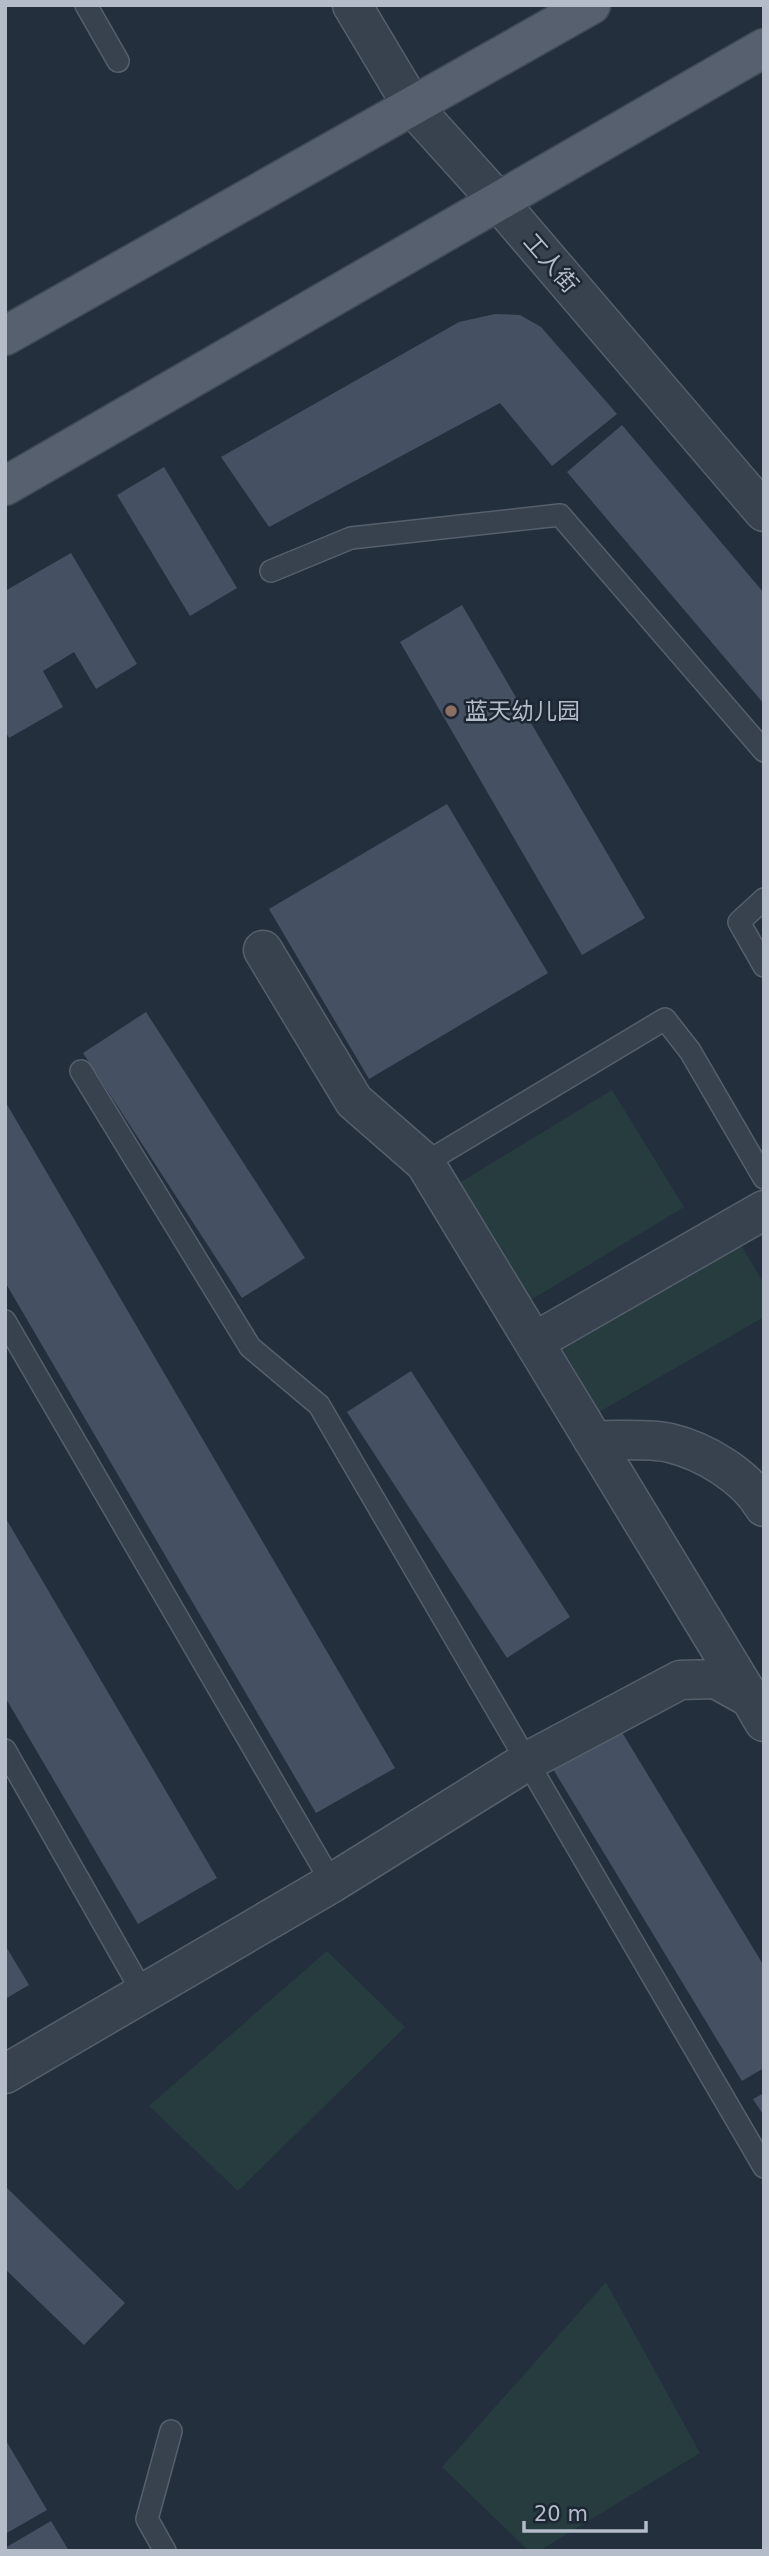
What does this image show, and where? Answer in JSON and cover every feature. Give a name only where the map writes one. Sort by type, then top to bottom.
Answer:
[{"type":"main road","points":[[5,336],[591,5]]},
{"type":"main road","points":[[5,485],[764,48]]},
{"type":"street","name":"工人街","points":[[352,5],[413,107],[497,200],[764,512]]},
{"type":"street","points":[[263,950],[354,1101],[425,1163],[757,1710]]},
{"type":"street","points":[[534,1342],[764,1210]]},
{"type":"street","points":[[593,1440],[670,1443],[724,1465],[758,1496],[764,1507]]},
{"type":"street","points":[[680,1680],[692,1634],[693,1604]]},
{"type":"street","points":[[5,2074],[332,1883],[526,1762],[680,1680],[716,1679],[757,1710]]},
{"type":"lane","points":[[86,5],[118,61]]},
{"type":"lane","points":[[271,571],[351,538],[560,516],[764,751]]},
{"type":"lane","points":[[764,899],[739,922],[764,965]]},
{"type":"lane","points":[[425,1163],[665,1019],[690,1051],[764,1178]]},
{"type":"lane","points":[[81,1071],[250,1347],[319,1405],[764,2167]]},
{"type":"lane","points":[[5,1321],[332,1883]]},
{"type":"lane","points":[[5,1750],[144,1993]]},
{"type":"lane","points":[[165,2551],[147,2519],[171,2431]]},
{"type":"green space","points":[[612,1090],[684,1207],[531,1300],[459,1183]]},
{"type":"green space","points":[[741,1245],[764,1284],[764,1317],[599,1412],[562,1348]]},
{"type":"green space","points":[[327,1951],[405,2027],[238,2191],[149,2106]]},
{"type":"green space","points":[[606,2282],[700,2453],[539,2551],[529,2551],[442,2467]]},
{"type":"building","points":[[495,314],[520,315],[541,327],[617,414],[552,466],[500,403],[269,527],[221,457],[459,322]]},
{"type":"building","points":[[622,425],[764,593],[764,704],[567,472]]},
{"type":"building","points":[[164,467],[237,588],[190,616],[117,495]]},
{"type":"building","points":[[71,553],[137,664],[96,689],[74,652],[43,671],[63,707],[9,738],[5,731],[5,591]]},
{"type":"building","points":[[462,605],[645,918],[582,955],[400,642]]},
{"type":"building","points":[[447,804],[548,973],[369,1079],[269,909]]},
{"type":"building","points":[[146,1012],[305,1258],[242,1298],[83,1053]]},
{"type":"building","points":[[5,1101],[395,1768],[316,1813],[5,1282]]},
{"type":"building","points":[[411,1371],[570,1617],[507,1658],[347,1412]]},
{"type":"building","points":[[5,1517],[217,1878],[138,1924],[5,1697]]},
{"type":"building","points":[[620,1729],[764,1966],[764,2068],[742,2081],[553,1769]]},
{"type":"building","points":[[5,1945],[29,1985],[5,1999]]},
{"type":"building","points":[[764,2093],[764,2116],[753,2099]]},
{"type":"building","points":[[5,2186],[125,2303],[84,2345],[5,2269]]},
{"type":"building","points":[[5,2439],[47,2510],[5,2534]]},
{"type":"building","points":[[51,2521],[69,2551],[5,2551],[5,2548]]},
{"type":"place","name":"蓝天幼儿园","points":[[451,711]]}]
